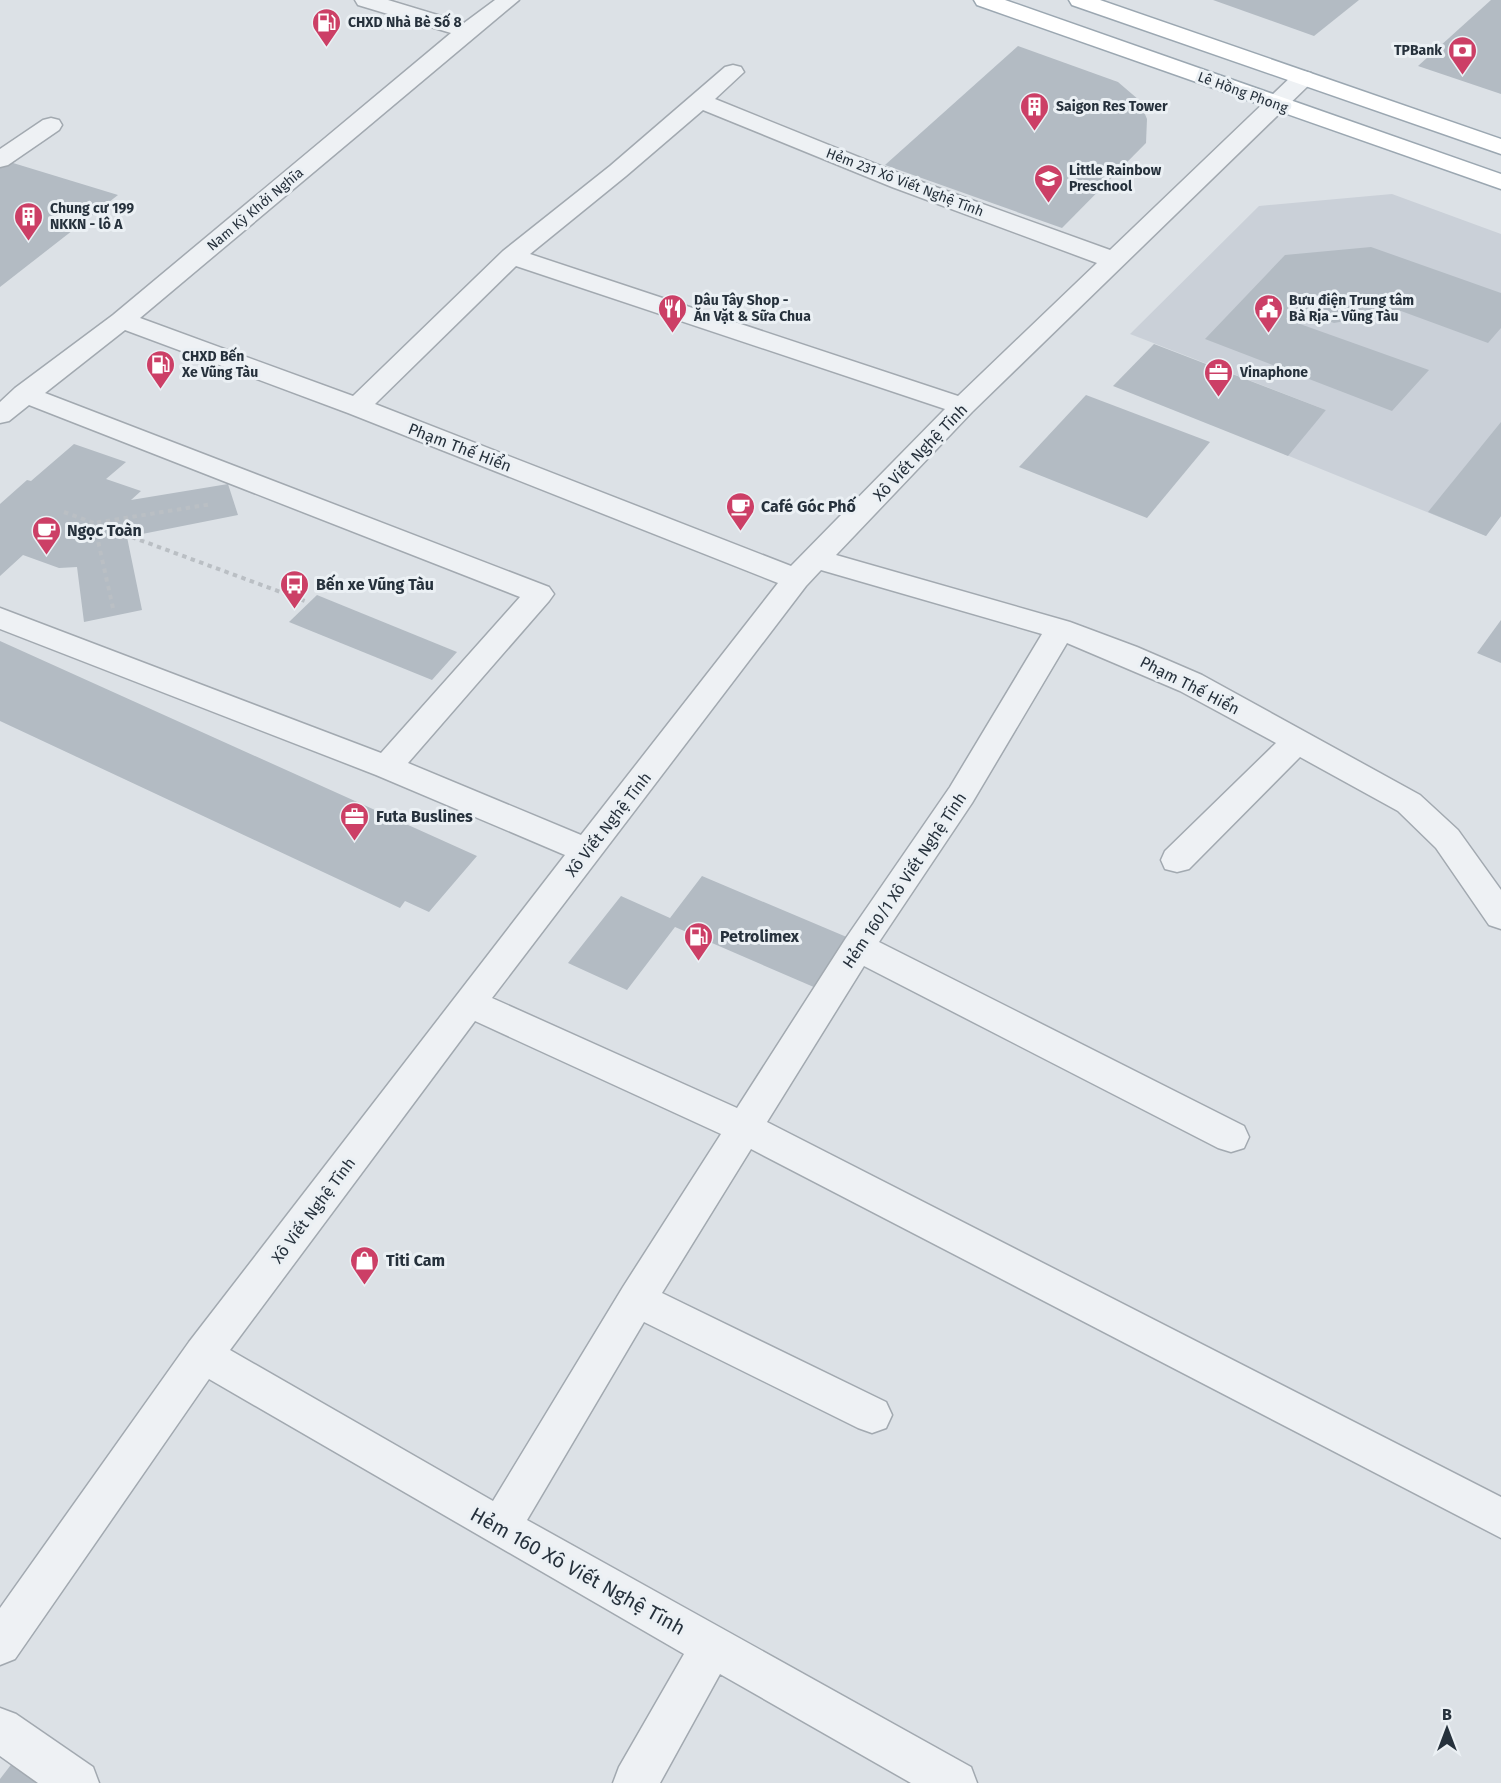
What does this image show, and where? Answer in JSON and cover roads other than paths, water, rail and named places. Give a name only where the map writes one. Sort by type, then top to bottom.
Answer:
[{"type":"main road","name":"Lê Hồng Phong","points":[[985,0],[1501,182]]},
{"type":"main road","name":"Lê Hồng Phong","points":[[1080,0],[1501,147]]},
{"type":"street","points":[[366,0],[467,31]]},
{"type":"street","name":"Nam Kỳ Khởi Nghĩa","points":[[0,415],[24,394],[122,320],[467,31],[508,0]]},
{"type":"street","points":[[357,407],[513,256],[618,171],[733,72]]},
{"type":"street","name":"Xô Viết Nghệ Tĩnh","points":[[0,1644],[203,1355],[469,1003],[806,569],[963,406],[1303,78]]},
{"type":"street","name":"Hẻm 231 Xô Viết Nghệ Tĩnh","points":[[699,100],[900,182],[1113,260]]},
{"type":"street","points":[[0,160],[51,125]]},
{"type":"street","points":[[513,256],[963,406]]},
{"type":"street","name":"Phạm Thế Hiển","points":[[122,320],[806,569],[1060,629],[1126,654],[1191,683],[1409,803],[1447,839],[1501,916]]},
{"type":"street","points":[[24,394],[539,594],[387,766]]},
{"type":"street","points":[[0,618],[286,730],[387,766],[588,851]]},
{"type":"street","name":"Hẻm 160/1 Xô Viết Nghệ Tĩnh","points":[[500,1527],[637,1299],[858,947],[960,795],[1060,629]]},
{"type":"street","points":[[1177,860],[1297,741]]},
{"type":"street","points":[[858,947],[1231,1137]]},
{"type":"street","points":[[469,1003],[744,1128],[1501,1518]]},
{"type":"street","points":[[637,1299],[872,1415]]},
{"type":"street","name":"Hẻm 160 Xô Viết Nghệ Tĩnh","points":[[203,1355],[500,1527],[955,1783]]},
{"type":"street","points":[[635,1783],[712,1646]]},
{"type":"street","points":[[0,1730],[77,1783]]},
{"type":"place","name":"CHXD Nhà Bè Số 8","points":[[327,48]]},
{"type":"place","name":"TPBank","points":[[1463,76]]},
{"type":"place","name":"Saigon Res Tower","points":[[1035,132]]},
{"type":"place","name":"Little Rainbow Preschool","points":[[1048,204]]},
{"type":"place","name":"Chung cư 199 NKKN - lô A","points":[[29,242]]},
{"type":"place","name":"Dâu Tây Shop - Ăn Vặt & Sữa Chua","points":[[673,334]]},
{"type":"place","name":"Bưu điện Trung tâm Bà Rịa - Vũng Tàu","points":[[1268,334]]},
{"type":"place","name":"CHXD Bến Xe Vũng Tàu","points":[[161,390]]},
{"type":"place","name":"Vinaphone","points":[[1219,398]]},
{"type":"place","name":"Café Góc Phố","points":[[740,532]]},
{"type":"place","name":"Ngọc Toàn","points":[[46,556]]},
{"type":"place","name":"Bến xe Vũng Tàu","points":[[295,610]]},
{"type":"place","name":"Futa Buslines","points":[[355,842]]},
{"type":"place","name":"Petrolimex","points":[[699,962]]},
{"type":"place","name":"Titi Cam","points":[[365,1286]]}]
